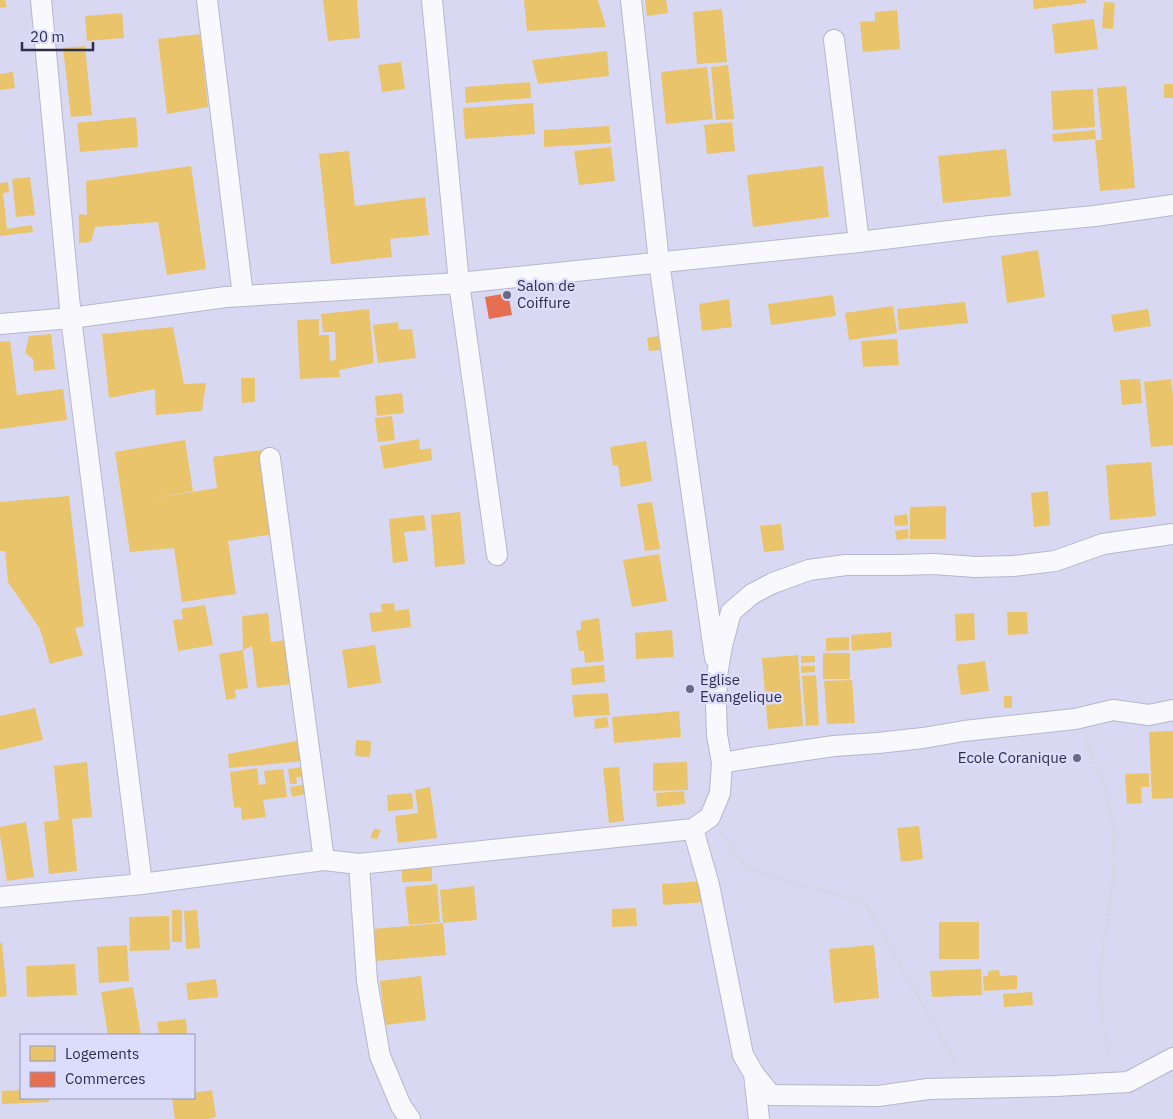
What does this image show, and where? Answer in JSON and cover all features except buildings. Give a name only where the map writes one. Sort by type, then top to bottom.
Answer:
[{"type":"street","points":[[40,0],[71,318],[142,884]]},
{"type":"street","points":[[207,0],[243,296]]},
{"type":"street","points":[[432,0],[459,282],[496,555]]},
{"type":"street","points":[[631,0],[659,262],[717,675]]},
{"type":"street","points":[[834,40],[859,242]]},
{"type":"street","points":[[0,324],[71,318],[226,297],[459,282],[859,242],[990,226],[1095,216],[1173,205]]},
{"type":"street","points":[[270,458],[324,860]]},
{"type":"street","points":[[0,897],[142,884],[324,860],[359,864],[693,829],[710,817],[720,793],[722,763],[717,735],[717,675],[731,612],[752,594],[773,582],[809,570],[846,565],[934,564],[976,567],[1014,566],[1055,561],[1103,544],[1173,534]]},
{"type":"street","points":[[722,763],[834,746],[878,743],[1074,719],[1112,710],[1149,715],[1173,710]]},
{"type":"street","points":[[693,829],[710,885],[743,1055],[754,1074],[771,1095],[878,1096],[928,1089],[1128,1082],[1173,1058]]},
{"type":"street","points":[[359,864],[367,981],[380,1056],[401,1106],[410,1119]]},
{"type":"street","points":[[754,1074],[759,1119]]},
{"type":"path","points":[[1074,719],[1089,746],[1105,786],[1114,832],[1114,874],[1100,977],[1103,1022],[1109,1056],[1128,1082]]},
{"type":"path","points":[[710,817],[747,869],[865,903],[970,1088]]},
{"type":"place","name":"Salon de Coiffure","points":[[507,295]]},
{"type":"place","name":"Eglise Evangelique","points":[[690,689]]},
{"type":"place","name":"Ecole Coranique","points":[[1077,758]]}]
